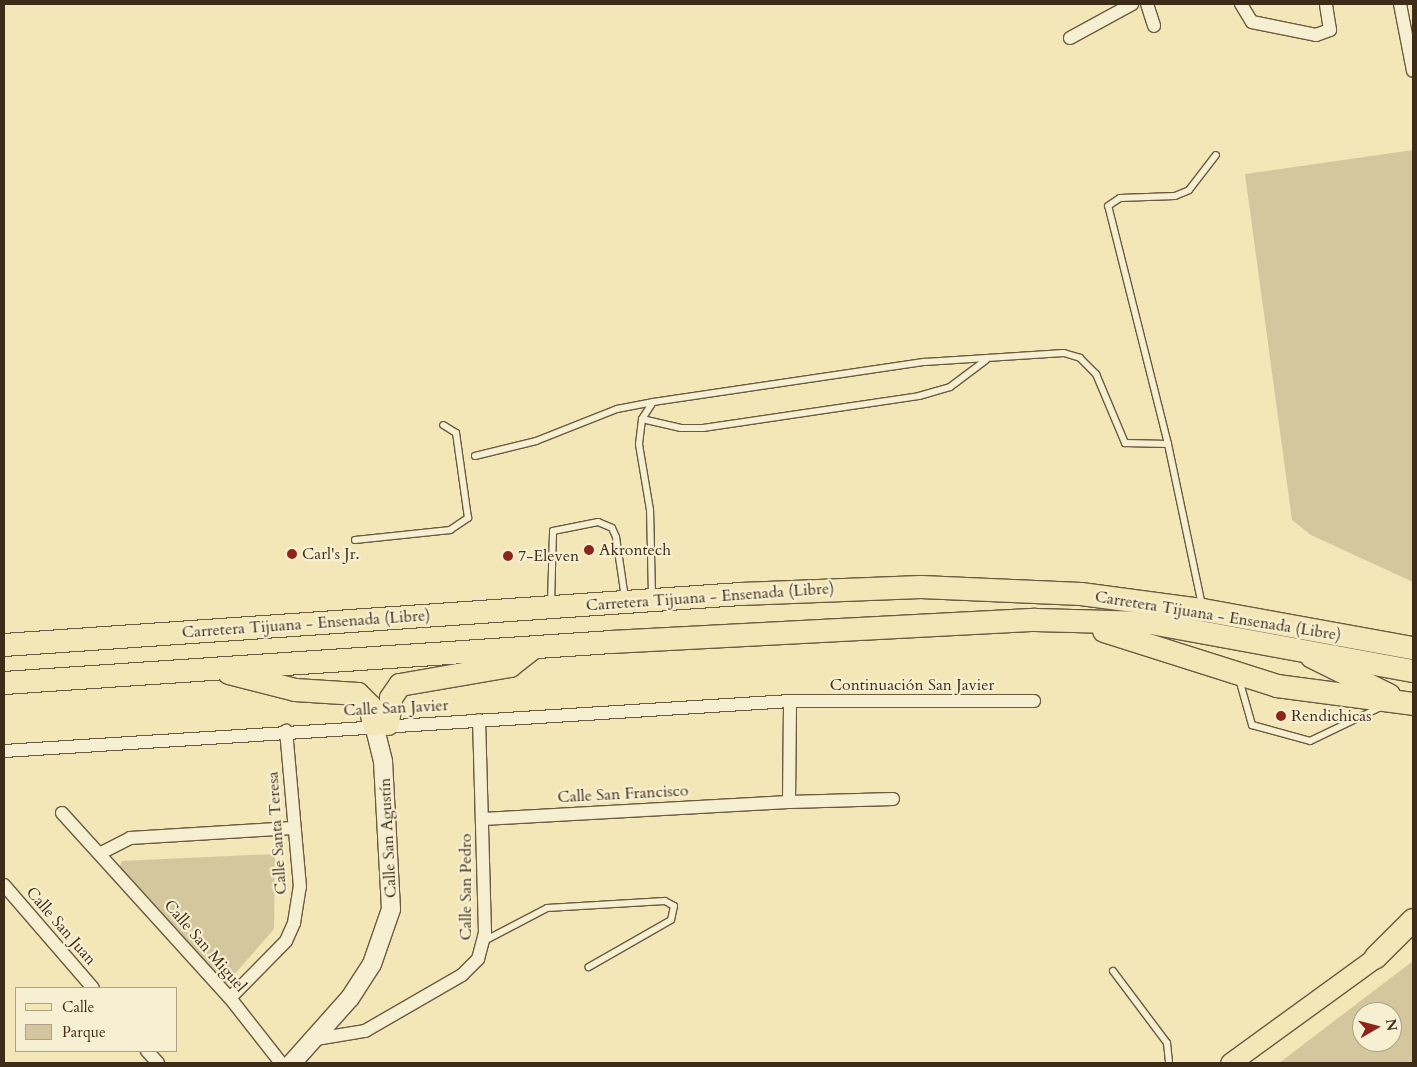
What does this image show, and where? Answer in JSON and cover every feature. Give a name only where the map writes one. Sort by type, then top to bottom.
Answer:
[{"type":"highway","name":"Carretera Tijuana - Ensenada (Libre)","points":[[4,645],[652,600],[921,587],[1081,594],[1203,610],[1413,648]]},
{"type":"highway","name":"Carretera Tijuana - Ensenada (Libre)","points":[[4,683],[944,622],[1151,623],[1413,671]]},
{"type":"highway","points":[[1074,623],[1166,648],[1238,676],[1277,686],[1408,707]]},
{"type":"highway","points":[[381,724],[391,698],[400,684],[510,666],[532,649]]},
{"type":"highway","points":[[1299,649],[1408,707]]},
{"type":"highway","points":[[216,668],[295,690],[358,694],[370,706],[381,724]]},
{"type":"highway","points":[[1376,957],[1413,925]]},
{"type":"main road","points":[[1230,1063],[1376,957]]},
{"type":"street","points":[[1070,38],[1132,4]]},
{"type":"street","points":[[1147,4],[1154,26]]},
{"type":"street","points":[[1241,4],[1252,22],[1316,36],[1330,30],[1326,4]]},
{"type":"street","points":[[1400,4],[1413,72]]},
{"type":"street","points":[[789,802],[790,701]]},
{"type":"street","name":"Calle San Javier","points":[[4,751],[381,724],[479,720],[790,701]]},
{"type":"street","name":"Continuación San Javier","points":[[790,701],[1034,701]]},
{"type":"street","name":"Calle San Pedro","points":[[316,1040],[365,1031],[428,997],[473,966],[484,941],[483,818],[479,720]]},
{"type":"street","name":"Calle San Agustín","points":[[291,1063],[316,1040],[372,964],[391,909],[381,724]]},
{"type":"street","name":"Calle Santa Teresa","points":[[230,998],[286,941],[294,924],[300,887],[293,828],[286,731]]},
{"type":"street","name":"Calle San Francisco","points":[[483,818],[765,802],[893,799]]},
{"type":"street","name":"Calle San Miguel","points":[[62,813],[101,853],[230,998],[291,1063]]},
{"type":"street","points":[[101,853],[130,838],[293,828]]},
{"type":"street","name":"Calle San Juan","points":[[4,885],[92,987]]},
{"type":"street","points":[[148,1052],[158,1063]]},
{"type":"lane","points":[[1203,610],[1168,444],[1108,206],[1120,198],[1174,196],[1189,190],[1216,155]]},
{"type":"lane","points":[[475,456],[536,441],[617,409],[653,402],[925,362],[986,360],[1064,353],[1080,358],[1096,374],[1125,443],[1168,444]]},
{"type":"lane","points":[[642,419],[681,428],[703,428],[919,396],[950,387],[986,360]]},
{"type":"lane","points":[[652,600],[650,510],[639,444],[642,419],[653,402]]},
{"type":"lane","points":[[355,540],[450,530],[468,518],[456,433],[443,425]]},
{"type":"lane","points":[[551,608],[553,531],[598,522],[612,528],[616,537],[626,602]]},
{"type":"lane","points":[[1238,676],[1252,725],[1310,741],[1408,707]]},
{"type":"lane","points":[[484,941],[547,908],[665,901],[674,906],[671,920],[589,967]]},
{"type":"lane","points":[[1113,971],[1167,1043],[1170,1063]]},
{"type":"green space","points":[[1413,150],[1413,582],[1311,535],[1292,520],[1245,174]]},
{"type":"green space","points":[[275,854],[274,929],[226,984],[119,868],[122,861]]},
{"type":"green space","points":[[1413,961],[1413,1063],[1279,1063],[1352,1007],[1352,1052],[1402,1052],[1402,1002],[1359,1002]]},
{"type":"place","name":"Akrontech","points":[[589,550]]},
{"type":"place","name":"Carl's Jr.","points":[[292,554]]},
{"type":"place","name":"7-Eleven","points":[[508,556]]},
{"type":"place","name":"Rendichicas","points":[[1281,716]]}]
